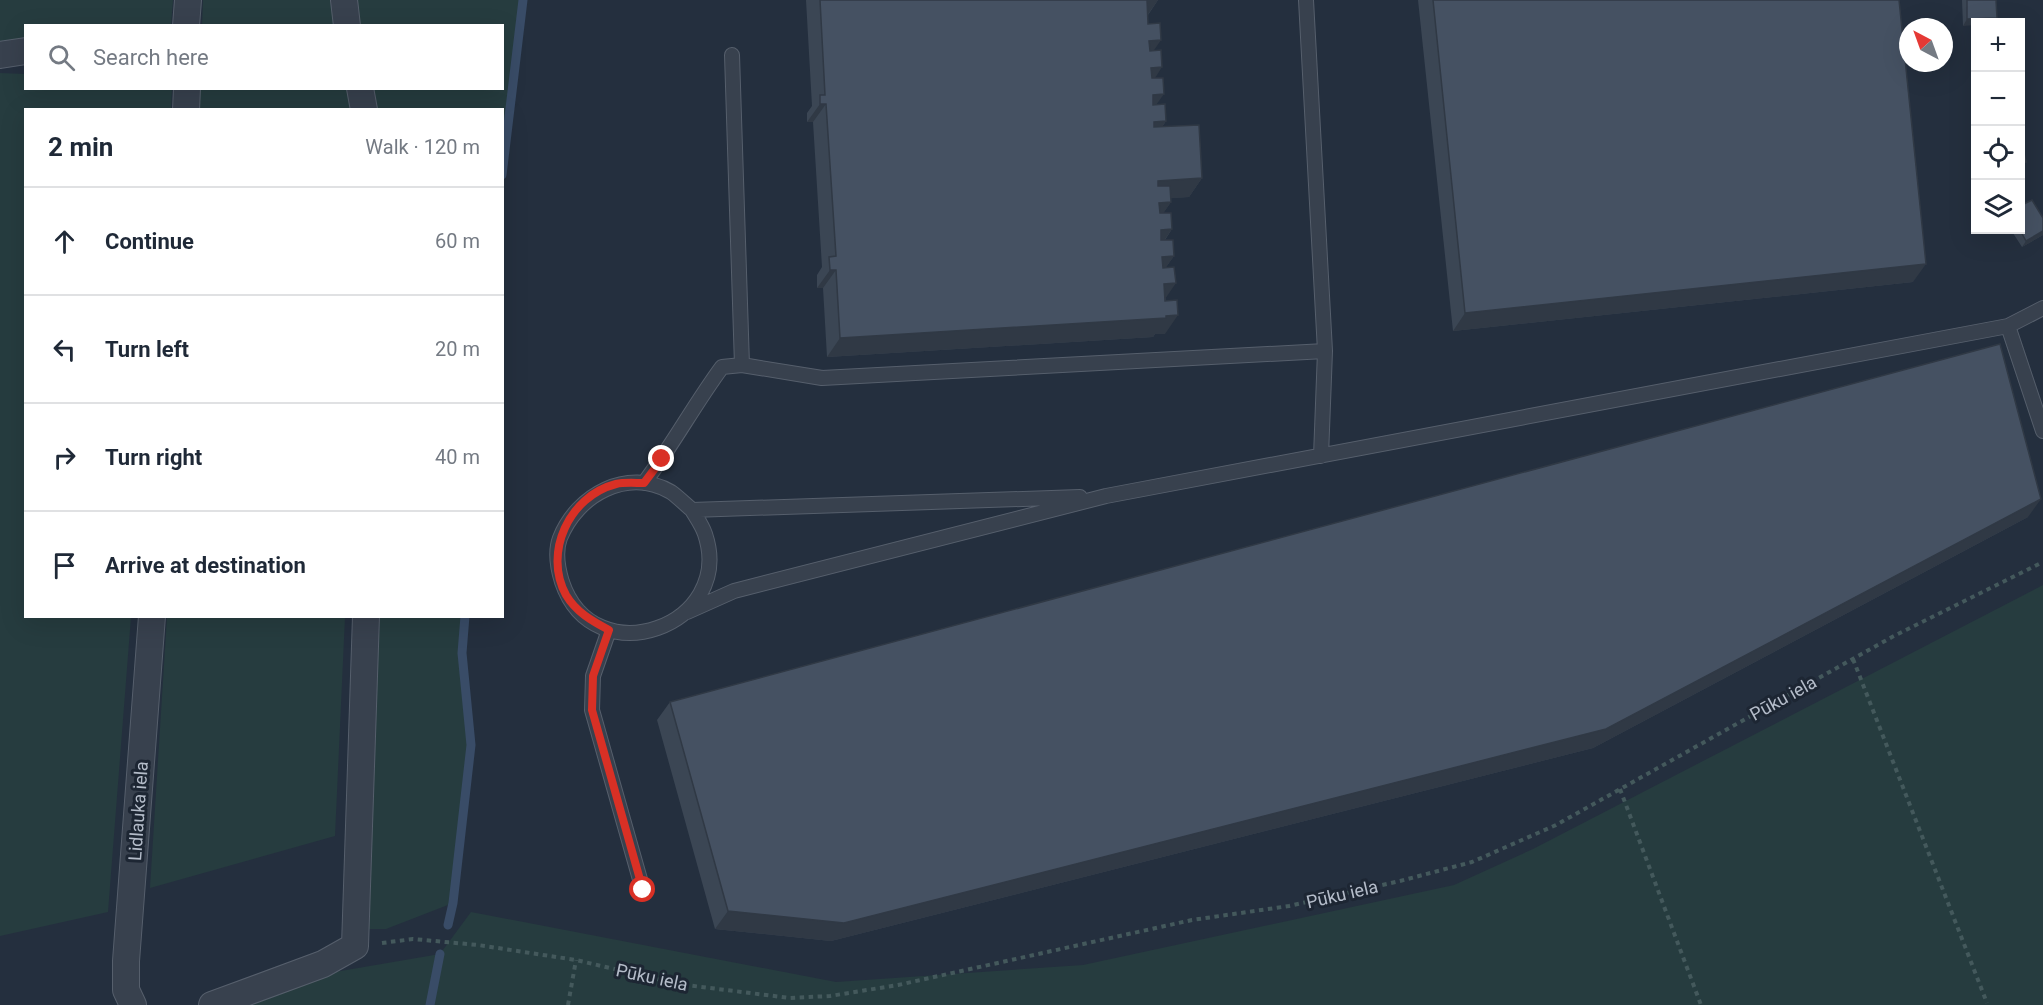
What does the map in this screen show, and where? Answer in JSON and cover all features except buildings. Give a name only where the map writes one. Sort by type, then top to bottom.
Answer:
[{"type":"street","points":[[186,24],[188,0]]},
{"type":"street","points":[[344,0],[348,24]]},
{"type":"street","points":[[0,54],[24,51]]},
{"type":"street","points":[[186,108],[187,90]]},
{"type":"street","points":[[360,90],[364,108]]},
{"type":"street","name":"Lidlauka iela","points":[[133,1005],[126,990],[126,961],[152,618]]},
{"type":"street","points":[[212,1005],[323,964],[355,946],[366,618]]},
{"type":"lane","points":[[1306,0],[1325,351],[1321,456]]},
{"type":"lane","points":[[732,55],[742,365]]},
{"type":"lane","points":[[687,612],[703,589],[709,561],[705,534],[692,510],[670,492],[644,483],[616,484],[590,496],[570,515],[559,541],[558,568],[566,595],[584,617],[609,630],[636,634],[664,628],[687,612],[734,591],[1106,496],[2008,326],[2043,308]]},
{"type":"lane","points":[[2008,326],[2043,432]]},
{"type":"lane","points":[[644,483],[662,459],[692,408],[722,368],[742,365],[822,378],[1325,351]]},
{"type":"lane","points":[[692,510],[1106,496]]},
{"type":"lane","points":[[609,630],[593,676],[592,710],[643,890]]},
{"type":"path","name":"Pūku iela","points":[[355,946],[413,939],[478,945],[576,960],[678,984],[790,998],[830,996],[898,985],[1192,920],[1300,903],[1472,862],[1556,825],[1853,659],[2043,562]]},
{"type":"path","points":[[1853,659],[1987,1003]]},
{"type":"path","points":[[1620,789],[1701,1005]]},
{"type":"path","points":[[568,1005],[576,960]]},
{"type":"green space","points":[[0,0],[173,0],[171,24],[24,24],[24,38],[0,41]]},
{"type":"green space","points":[[203,0],[330,0],[335,24],[202,24]]},
{"type":"green space","points":[[355,0],[523,0],[504,166],[504,108],[377,108],[372,90],[504,90],[504,24],[359,24]]},
{"type":"green space","points":[[0,73],[24,74],[24,90],[172,90],[171,108],[24,108],[24,618],[131,618],[108,912],[0,936]]},
{"type":"green space","points":[[198,90],[352,90],[354,108],[197,108]]},
{"type":"green space","points":[[2043,585],[2043,1005],[252,1005],[329,973],[440,954],[471,912],[836,982],[1083,965],[1454,885],[1533,849]]},
{"type":"green space","points":[[167,618],[345,618],[335,836],[150,888]]},
{"type":"green space","points":[[380,618],[465,618],[462,653],[471,745],[453,903],[386,929],[363,929]]},
{"type":"waterway","points":[[504,158],[523,0]]},
{"type":"waterway","points":[[448,925],[453,903],[471,745],[462,653],[465,618]]},
{"type":"waterway","points":[[430,1005],[440,954]]},
{"type":"route","points":[[643,890],[592,710],[593,676],[609,630],[584,617],[566,595],[558,568],[559,541],[570,515],[590,496],[616,484],[644,483],[662,459]]}]
